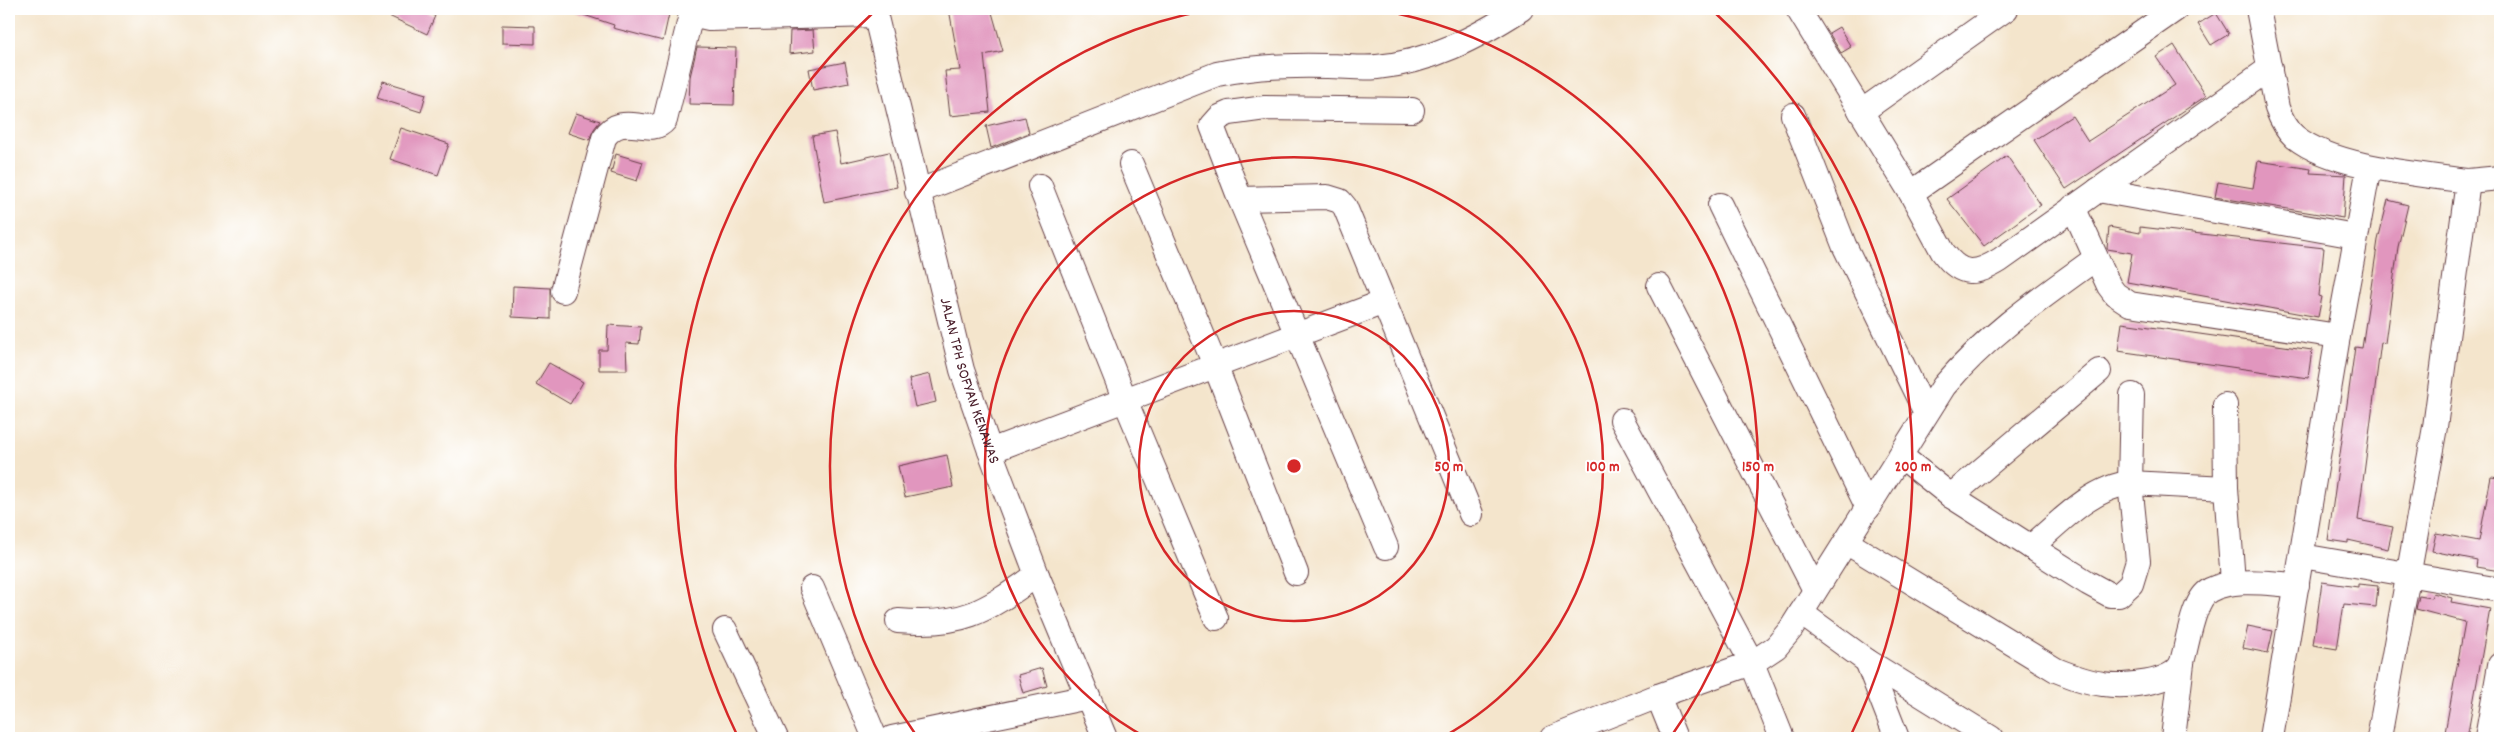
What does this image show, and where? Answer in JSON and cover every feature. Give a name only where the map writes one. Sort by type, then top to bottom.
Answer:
[{"type":"street","points":[[917,192],[1217,74],[1259,67],[1375,67],[1410,62],[1437,54],[1460,44],[1521,9]]},
{"type":"street","points":[[1861,112],[2006,9]]},
{"type":"street","points":[[1911,193],[2176,9]]},
{"type":"street","points":[[2258,9],[2277,108],[2283,122],[2294,136],[2309,146],[2369,167],[2468,181],[2500,178]]},
{"type":"street","points":[[563,291],[604,138],[616,125],[655,126],[664,120],[681,12],[710,19],[875,12]]},
{"type":"street","name":"JALAN TPH SOFYAN KENAWAS","points":[[875,12],[917,192],[962,370],[990,452],[1037,574],[1105,738]]},
{"type":"street","points":[[1807,12],[1861,112],[1911,193],[1949,260],[1965,271],[1971,272],[1987,269],[2270,68]]},
{"type":"street","points":[[1386,547],[1240,199],[1212,126],[1220,117],[1237,111],[1265,108],[1412,110]]},
{"type":"street","points":[[1793,116],[1844,245],[1926,413]]},
{"type":"street","points":[[1131,164],[1215,365],[1296,573]]},
{"type":"street","points":[[2271,738],[2338,336],[2369,167]]},
{"type":"street","points":[[2379,738],[2439,401],[2468,181]]},
{"type":"street","points":[[1040,186],[1125,400],[1216,618]]},
{"type":"street","points":[[2098,190],[2356,236]]},
{"type":"street","points":[[1240,199],[1326,197],[1340,201],[1346,207],[1471,514]]},
{"type":"street","points":[[1720,205],[1868,508]]},
{"type":"street","points":[[2073,207],[2095,259],[2115,294],[2130,304],[2338,336]]},
{"type":"street","points":[[1552,738],[1581,733],[1658,696],[1752,663],[1776,647],[1801,613],[1944,386],[1964,362],[2001,328],[2095,259]]},
{"type":"street","points":[[1659,286],[1815,590]]},
{"type":"street","points":[[990,452],[1384,302]]},
{"type":"street","points":[[1951,496],[2100,371]]},
{"type":"street","points":[[1901,456],[1951,496],[2088,583],[2110,595],[2119,595],[2131,584],[2138,561],[2130,483],[2132,395]]},
{"type":"street","points":[[2224,405],[2226,488],[2233,582]]},
{"type":"street","points":[[1622,420],[1752,663],[1782,738]]},
{"type":"street","points":[[2031,547],[2102,492],[2116,484],[2130,483],[2226,488]]},
{"type":"street","points":[[1846,542],[2056,670],[2082,680],[2105,685],[2153,682],[2173,672],[2182,663]]},
{"type":"street","points":[[2302,556],[2500,590]]},
{"type":"street","points":[[898,621],[944,623],[961,619],[987,608],[1037,574]]},
{"type":"street","points":[[2173,738],[2184,652],[2197,613],[2196,606],[2200,598],[2210,590],[2233,582],[2296,585]]},
{"type":"street","points":[[812,588],[875,738]]},
{"type":"street","points":[[1801,613],[1867,661],[1991,738]]},
{"type":"street","points":[[725,630],[776,738]]},
{"type":"street","points":[[1867,661],[1897,738]]},
{"type":"street","points":[[2487,738],[2500,665]]},
{"type":"street","points":[[1658,696],[1675,738]]},
{"type":"street","points":[[892,738],[1088,697]]},
{"type":"building","points":[[374,9],[420,9],[435,16],[427,34]]},
{"type":"building","points":[[576,9],[648,9],[669,14],[663,41],[613,28],[614,25],[575,12]]},
{"type":"building","points":[[949,9],[991,9],[1003,51],[984,55],[990,112],[950,116],[945,71],[960,70]]},
{"type":"building","points":[[2216,13],[2229,34],[2211,45],[2198,24]]},
{"type":"building","points":[[502,25],[535,26],[535,44],[502,43]]},
{"type":"building","points":[[1839,27],[1851,47],[1841,53],[1829,33]]},
{"type":"building","points":[[813,30],[815,51],[789,54],[790,31]]},
{"type":"building","points":[[2174,45],[2206,96],[2066,189],[2034,140],[2072,116],[2088,141],[2175,85],[2156,57]]},
{"type":"building","points":[[697,47],[736,48],[734,105],[689,104],[690,77]]},
{"type":"building","points":[[845,62],[849,83],[813,90],[809,69]]},
{"type":"building","points":[[383,81],[426,94],[421,112],[377,98]]},
{"type":"building","points":[[576,113],[600,121],[589,140],[568,133]]},
{"type":"building","points":[[1025,117],[1029,133],[991,148],[986,126]]},
{"type":"building","points":[[401,128],[449,144],[438,175],[390,159]]},
{"type":"building","points":[[835,132],[841,163],[889,152],[897,187],[824,202],[812,136]]},
{"type":"building","points":[[616,154],[643,162],[637,181],[611,173]]},
{"type":"building","points":[[2007,156],[2041,205],[1984,246],[1947,199]]},
{"type":"building","points":[[2258,161],[2311,169],[2310,173],[2346,175],[2343,218],[2215,197],[2218,182],[2253,188]]},
{"type":"building","points":[[2388,200],[2408,205],[2398,247],[2385,343],[2381,342],[2358,520],[2393,527],[2388,549],[2348,540],[2348,543],[2328,540],[2355,347],[2362,348],[2378,240]]},
{"type":"building","points":[[2109,227],[2140,233],[2140,227],[2324,248],[2319,296],[2322,297],[2318,317],[2127,282],[2132,253],[2107,249]]},
{"type":"building","points":[[513,286],[550,288],[550,319],[512,317]]},
{"type":"building","points":[[2122,323],[2312,350],[2308,378],[2118,351]]},
{"type":"building","points":[[608,325],[641,327],[639,344],[626,343],[627,370],[599,370],[599,350],[607,350]]},
{"type":"building","points":[[549,363],[583,382],[570,404],[536,384]]},
{"type":"building","points":[[930,374],[936,402],[915,407],[909,379]]},
{"type":"building","points":[[947,455],[953,487],[905,497],[898,466]]},
{"type":"building","points":[[2491,477],[2500,478],[2500,571],[2476,567],[2477,560],[2432,551],[2436,533],[2479,541]]},
{"type":"building","points":[[2322,582],[2358,587],[2358,584],[2378,586],[2376,607],[2344,604],[2337,649],[2313,645]]},
{"type":"building","points":[[2433,593],[2452,598],[2451,602],[2490,609],[2467,738],[2444,738],[2465,622],[2416,609],[2419,596],[2431,598]]},
{"type":"building","points":[[2248,626],[2273,631],[2268,653],[2243,648]]},
{"type":"building","points":[[1042,668],[1047,686],[1023,693],[1018,675]]}]
